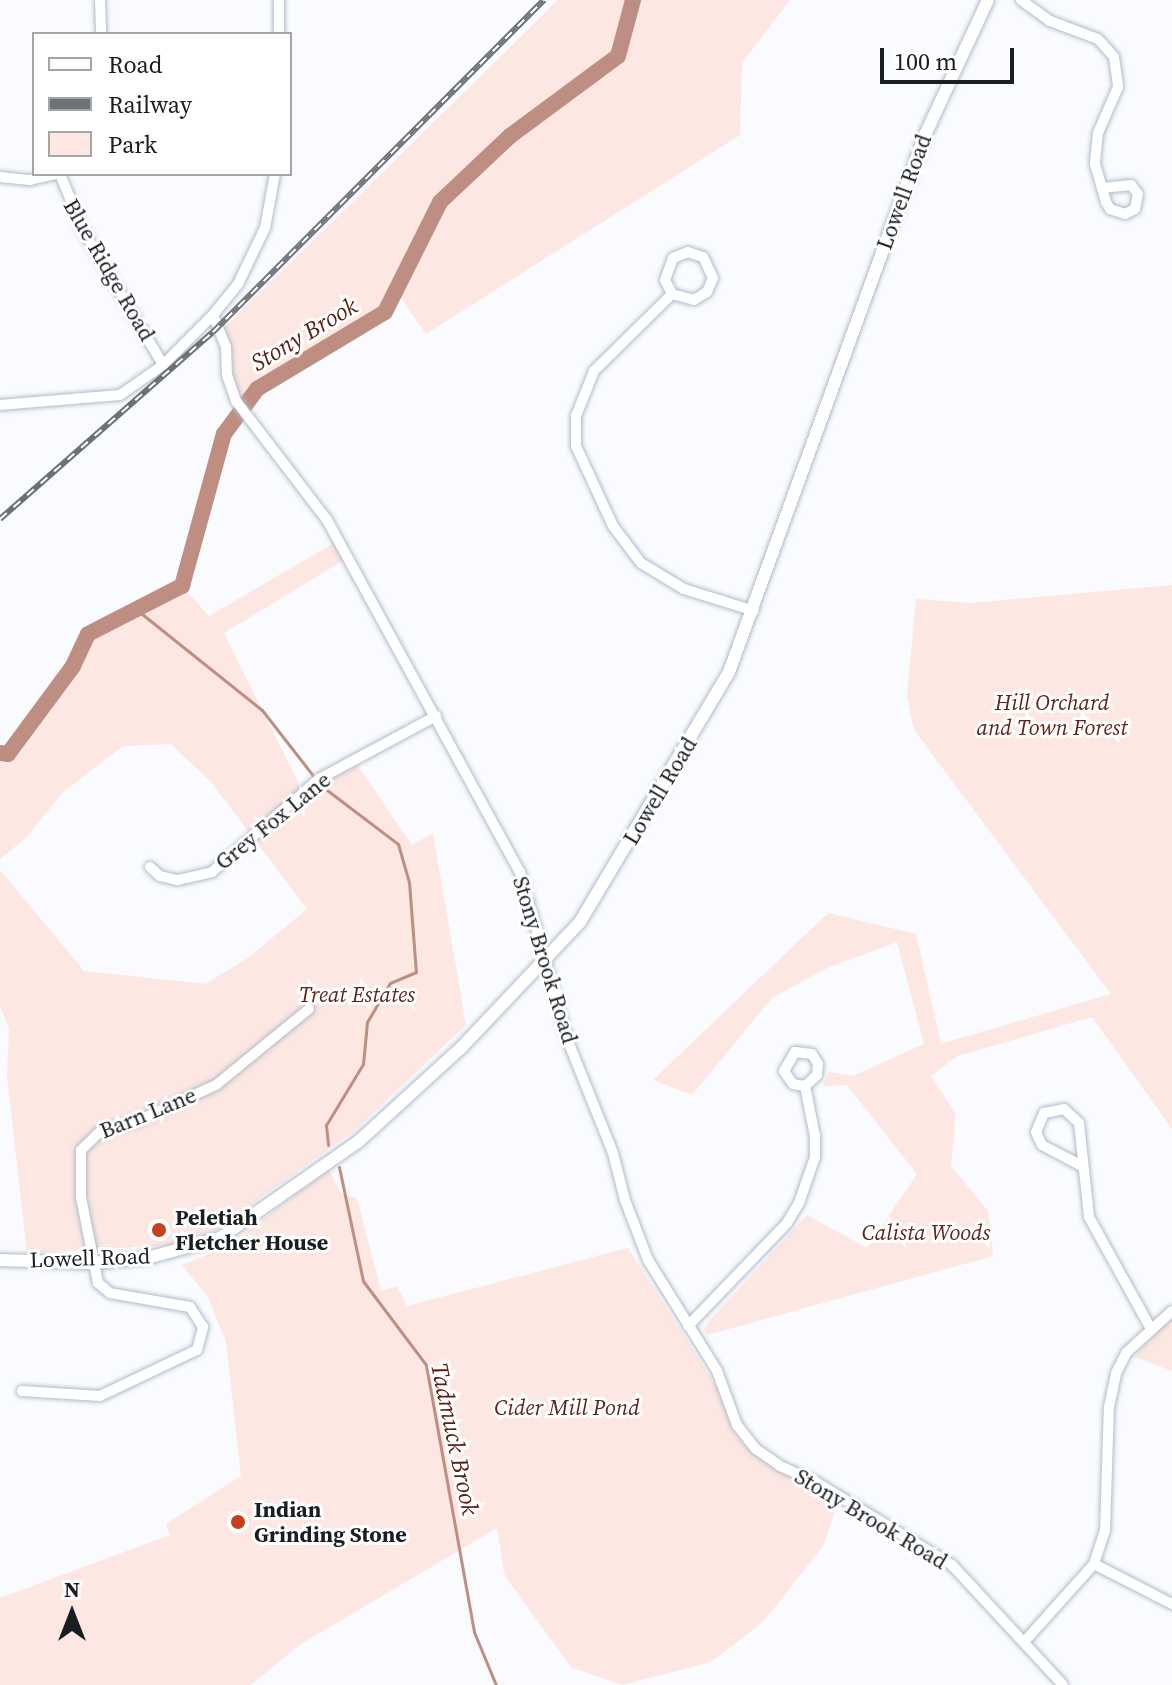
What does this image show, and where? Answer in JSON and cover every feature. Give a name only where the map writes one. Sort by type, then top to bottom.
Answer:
[{"type":"street","points":[[100,0],[101,32]]},
{"type":"street","points":[[279,0],[279,32]]},
{"type":"street","name":"Lowell Road","points":[[0,1260],[92,1263],[193,1249],[248,1221],[359,1141],[461,1048],[549,957],[599,895],[717,695],[754,611],[925,135],[988,0]]},
{"type":"street","points":[[1021,0],[1044,18],[1098,39],[1114,57],[1118,87],[1094,151],[1102,188]]},
{"type":"street","points":[[0,177],[30,180],[49,176]]},
{"type":"street","name":"Blue Ridge Road","points":[[59,176],[83,230],[163,365]]},
{"type":"street","points":[[0,405],[120,395],[163,365],[213,315],[238,284],[265,228],[275,176]]},
{"type":"street","points":[[696,253],[708,263],[713,278],[707,292],[686,300],[672,294],[665,280],[673,258],[696,253]]},
{"type":"street","points":[[672,294],[594,371],[576,416],[576,446],[613,526],[641,563],[684,589],[754,611]]},
{"type":"street","name":"Stony Brook Road","points":[[213,315],[226,347],[228,380],[236,401],[327,520],[520,872],[549,957],[570,1046],[613,1153],[625,1200],[648,1260],[717,1371],[737,1425],[756,1449],[952,1565],[1063,1685]]},
{"type":"street","name":"Grey Fox Lane","points":[[150,867],[165,878],[200,877],[224,863],[319,779],[436,716]]},
{"type":"street","name":"Barn Lane","points":[[92,1263],[81,1197],[84,1143],[102,1130],[135,1122],[216,1085],[309,1009]]},
{"type":"street","points":[[688,1326],[787,1223],[799,1203],[815,1157],[805,1086]]},
{"type":"street","points":[[1082,1166],[1042,1145],[1036,1132],[1044,1113],[1064,1109],[1075,1116],[1093,1228],[1150,1327]]},
{"type":"street","points":[[22,1391],[100,1396],[177,1363],[200,1345],[202,1323],[190,1307],[106,1291],[92,1263]]},
{"type":"street","points":[[1024,1642],[1094,1564],[1105,1531],[1109,1407],[1116,1373],[1150,1327],[1172,1311]]},
{"type":"street","points":[[1094,1564],[1172,1604]]},
{"type":"green space","points":[[558,0],[790,0],[742,63],[740,135],[426,334],[396,291],[385,312],[236,401],[221,331]]},
{"type":"green space","name":"Treat Estates","points":[[339,540],[349,557],[224,633],[303,792],[354,760],[412,845],[433,833],[466,1025],[354,1131],[214,1231],[174,1245],[27,1253],[7,1076],[9,1028],[0,1007],[0,870],[84,971],[205,984],[248,958],[307,909],[211,782],[171,744],[123,746],[62,793],[27,837],[0,859],[0,753],[8,754],[73,666],[88,634],[182,586],[209,616]]},
{"type":"green space","name":"Hill Orchard and Town Forest","points":[[1172,585],[1172,1129],[1092,1017],[957,1056],[931,1076],[956,1114],[951,1166],[988,1211],[993,1256],[707,1335],[704,1329],[710,1320],[807,1215],[867,1248],[917,1174],[847,1085],[823,1086],[829,1072],[853,1076],[924,1044],[897,942],[827,968],[772,998],[692,1095],[653,1080],[828,913],[916,934],[941,1044],[1111,994],[914,730],[907,696],[916,599],[972,603]]},
{"type":"green space","name":"Cider Mill Pond","points":[[329,1169],[341,1194],[357,1198],[381,1291],[397,1286],[407,1306],[628,1248],[720,1392],[734,1434],[751,1452],[838,1503],[823,1546],[764,1621],[711,1662],[622,1685],[571,1667],[505,1576],[497,1528],[301,1644],[251,1685],[0,1685],[0,1598],[170,1535],[166,1524],[241,1476],[226,1342],[208,1297],[182,1265],[228,1246]]},
{"type":"green space","points":[[1172,1318],[1172,1371],[1135,1357],[1158,1329]]},
{"type":"waterway","name":"Stony Brook","points":[[0,753],[8,754],[73,666],[88,634],[182,586],[224,434],[257,389],[385,312],[440,202],[510,136],[618,56],[633,0]]},
{"type":"waterway","name":"Tadmuck Brook","points":[[137,610],[262,710],[315,778]]},
{"type":"waterway","name":"Tadmuck Brook","points":[[319,784],[398,844],[409,882],[416,972],[390,983],[367,1022],[363,1064],[326,1125],[328,1145]]},
{"type":"waterway","name":"Tadmuck Brook","points":[[339,1167],[363,1281],[426,1365],[474,1632],[496,1685]]},
{"type":"railway","points":[[0,519],[213,332],[544,0]]},
{"type":"place","name":"Peletiah Fletcher House","points":[[159,1230]]},
{"type":"place","name":"Indian Grinding Stone","points":[[238,1522]]},
{"type":"park label","name":"Calista Woods","points":[[926,1233]]}]
